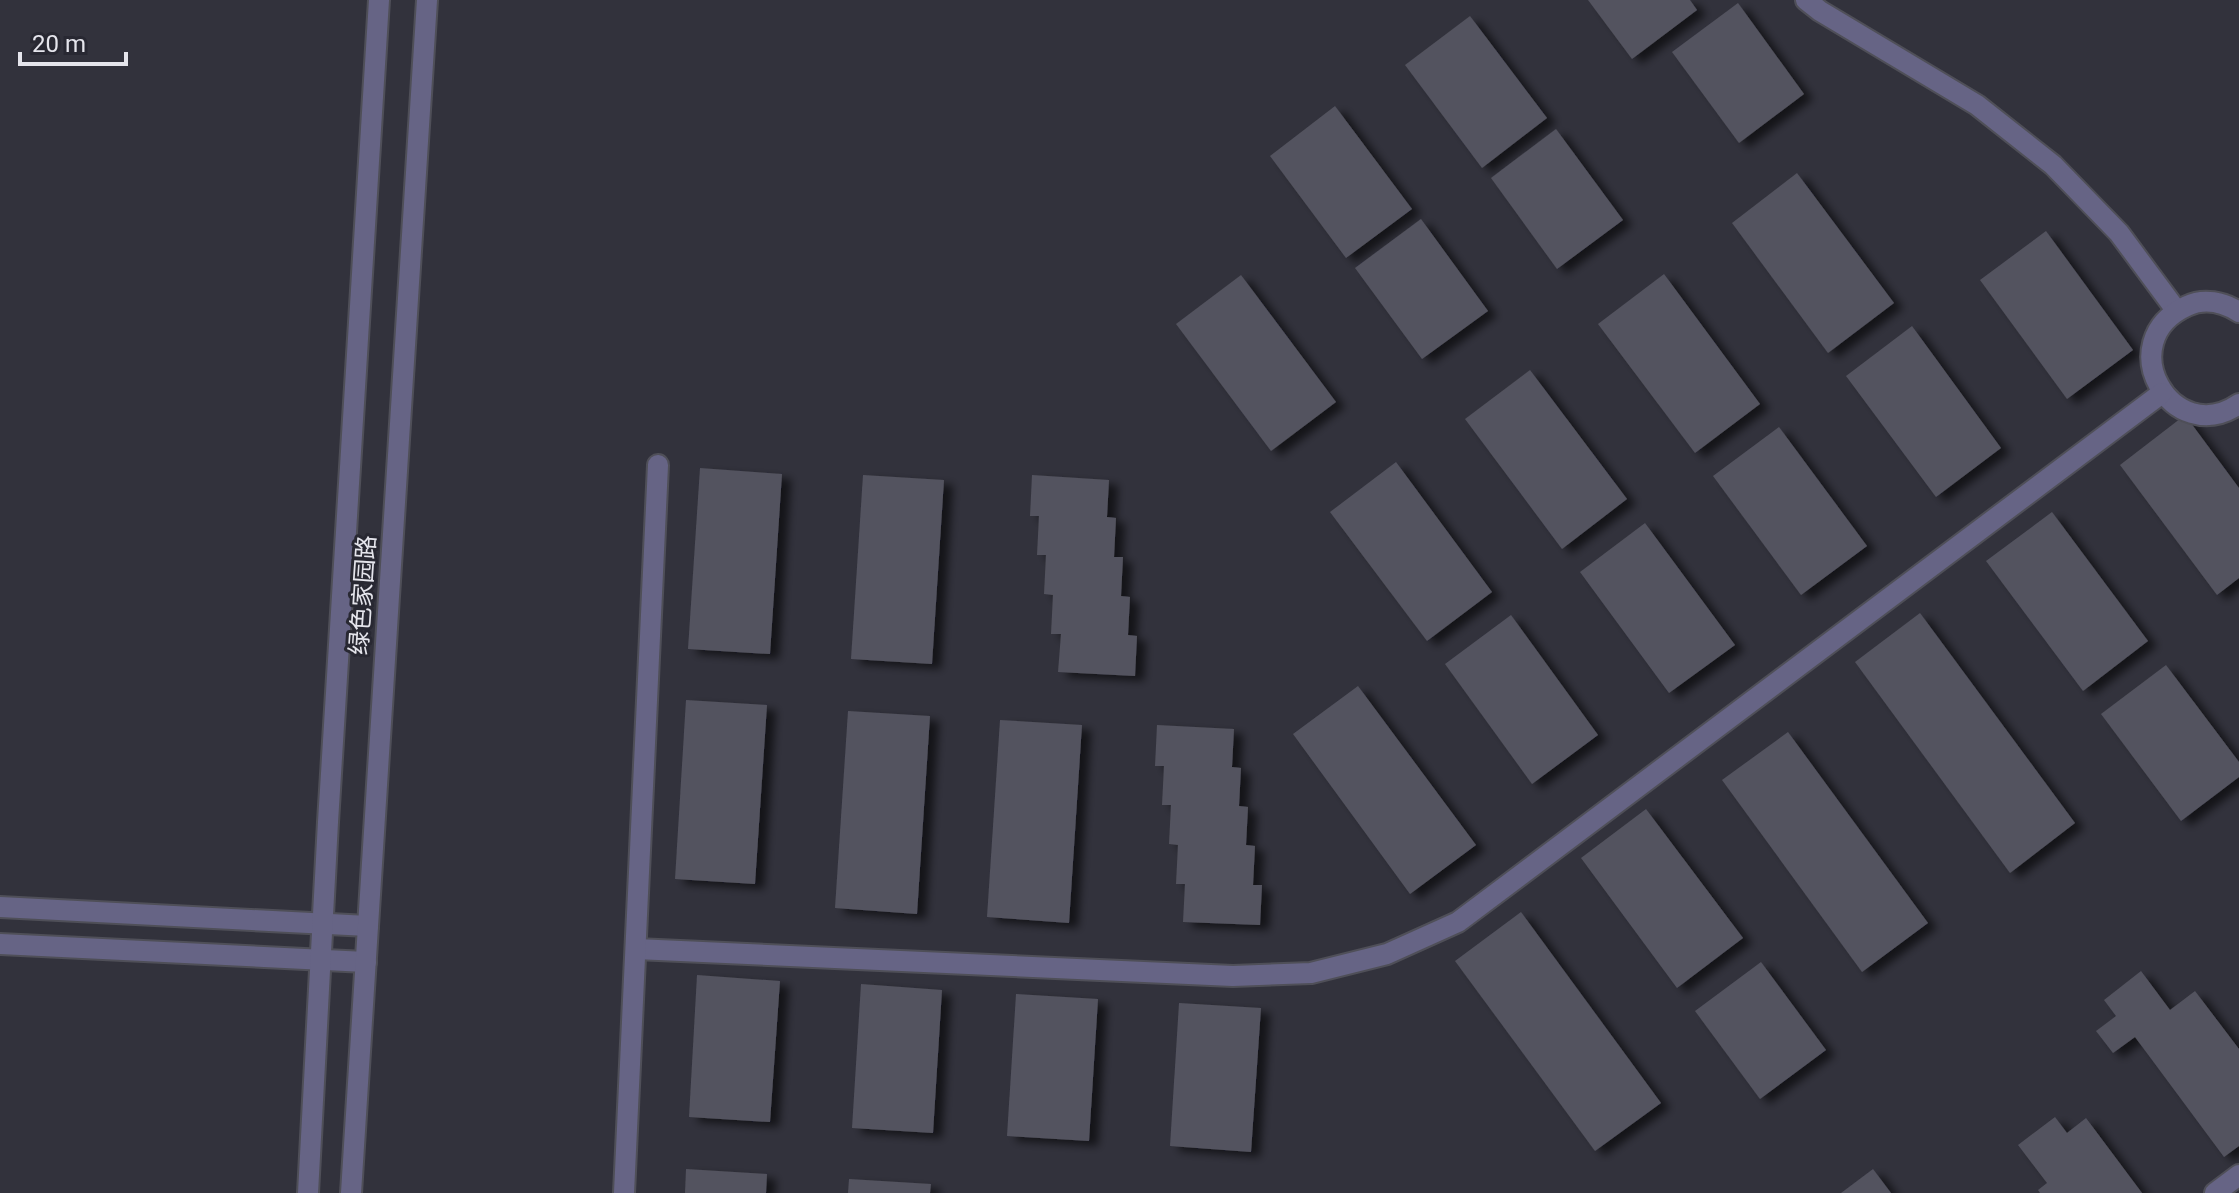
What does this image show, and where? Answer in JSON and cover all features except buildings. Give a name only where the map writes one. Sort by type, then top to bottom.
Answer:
[{"type":"street","name":"绿色家园路","points":[[308,1193],[379,0]]},
{"type":"street","name":"绿色家园路","points":[[351,1193],[427,0]]},
{"type":"street","points":[[1806,0],[1977,105],[2053,165],[2119,233],[2176,310]]},
{"type":"street","points":[[2236,412],[2211,415],[2193,413],[2176,406],[2162,393],[2153,377],[2152,349],[2162,323],[2176,310],[2193,303],[2212,301],[2239,312]]},
{"type":"street","points":[[636,949],[1233,976],[1311,973],[1387,954],[1458,922],[2162,393]]},
{"type":"street","points":[[624,1193],[658,465]]},
{"type":"street","points":[[0,907],[368,926]]},
{"type":"street","points":[[0,944],[366,962]]},
{"type":"street","points":[[2215,1193],[2239,1175]]}]
